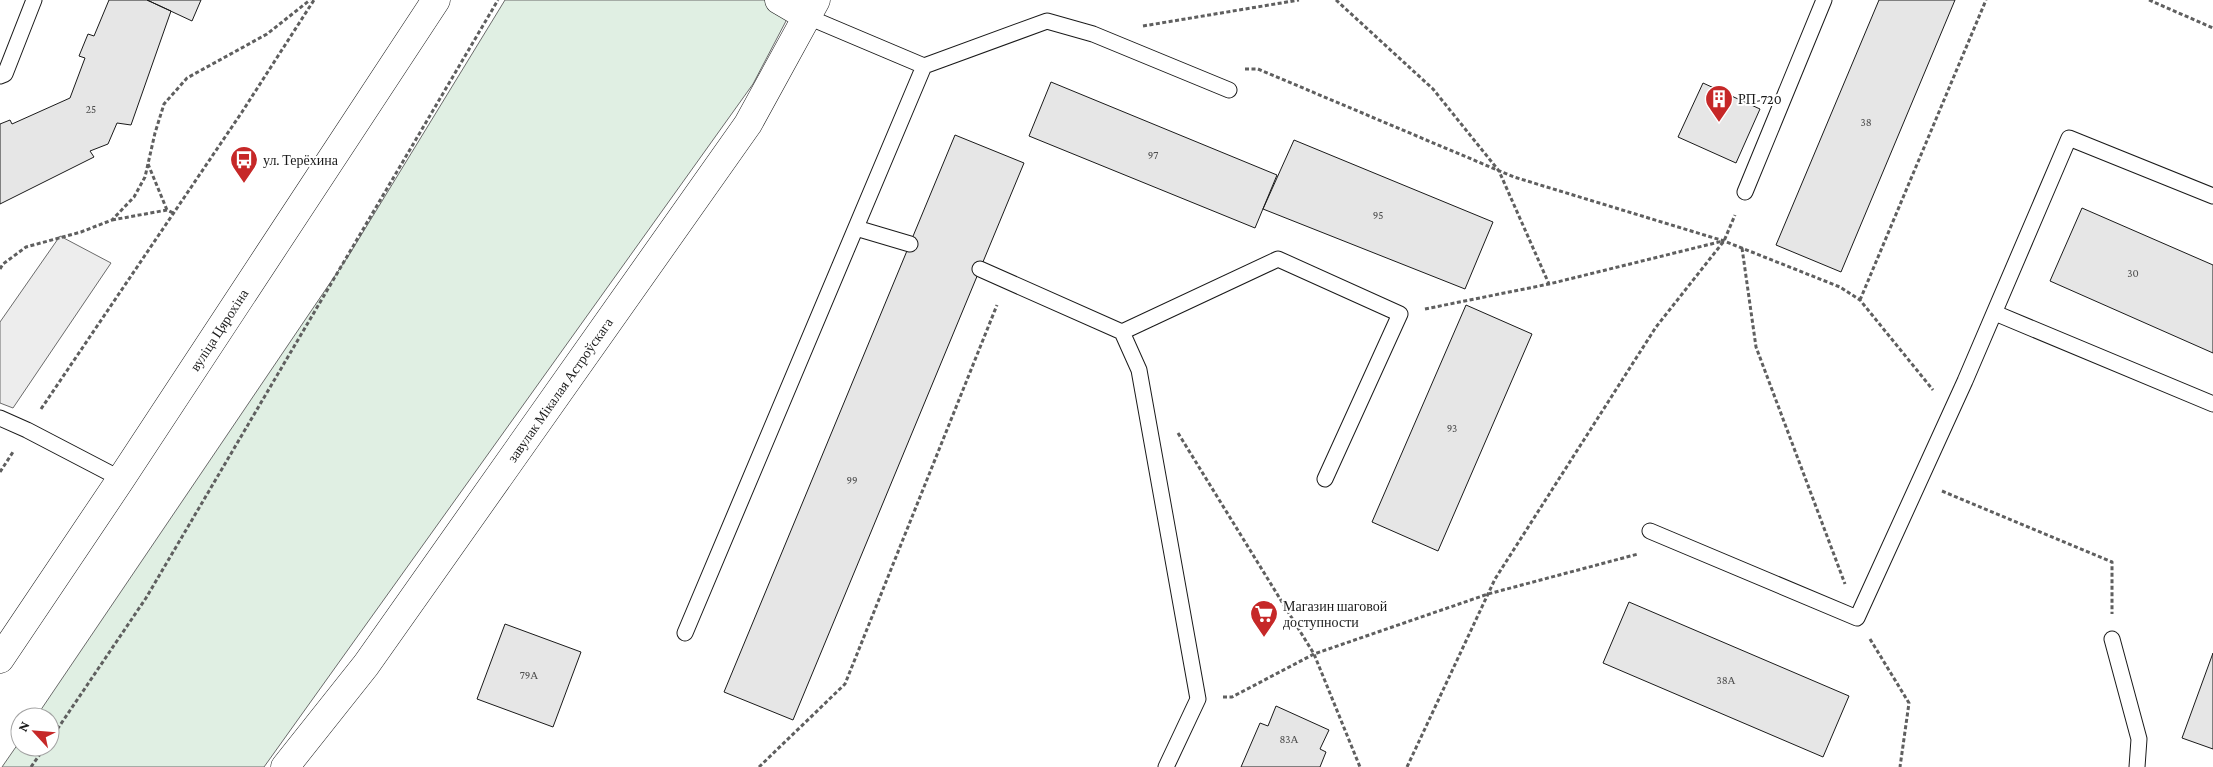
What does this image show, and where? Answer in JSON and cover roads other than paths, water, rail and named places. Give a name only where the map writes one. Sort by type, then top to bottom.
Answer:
[{"type":"street","name":"вуліца Цярохіна","points":[[0,659],[121,479],[436,0]]},
{"type":"street","points":[[779,0],[812,9]]},
{"type":"street","name":"завулак Мікалая Астроўскага","points":[[285,767],[366,665],[742,132],[812,9]]},
{"type":"lane","points":[[0,76],[5,74],[34,0]]},
{"type":"lane","points":[[1745,192],[1824,0]]},
{"type":"lane","points":[[812,9],[924,66],[1047,21],[1093,34],[1229,90]]},
{"type":"lane","points":[[685,633],[924,66]]},
{"type":"lane","points":[[1650,531],[1857,618],[1995,314],[2069,138],[2213,196]]},
{"type":"lane","points":[[856,228],[910,244]]},
{"type":"lane","points":[[1122,332],[1278,259],[1400,314],[1325,480]]},
{"type":"lane","points":[[980,269],[1122,332],[1139,370],[1198,698],[1166,767]]},
{"type":"lane","points":[[1995,314],[2213,404]]},
{"type":"lane","points":[[0,418],[121,479]]},
{"type":"lane","points":[[2112,639],[2139,739],[2137,767]]},
{"type":"place","name":"РП-720","points":[[1719,123]]},
{"type":"place","name":"ул. Терёхина","points":[[244,184]]},
{"type":"place","name":"Магазин шаговой доступности","points":[[1264,638]]}]
